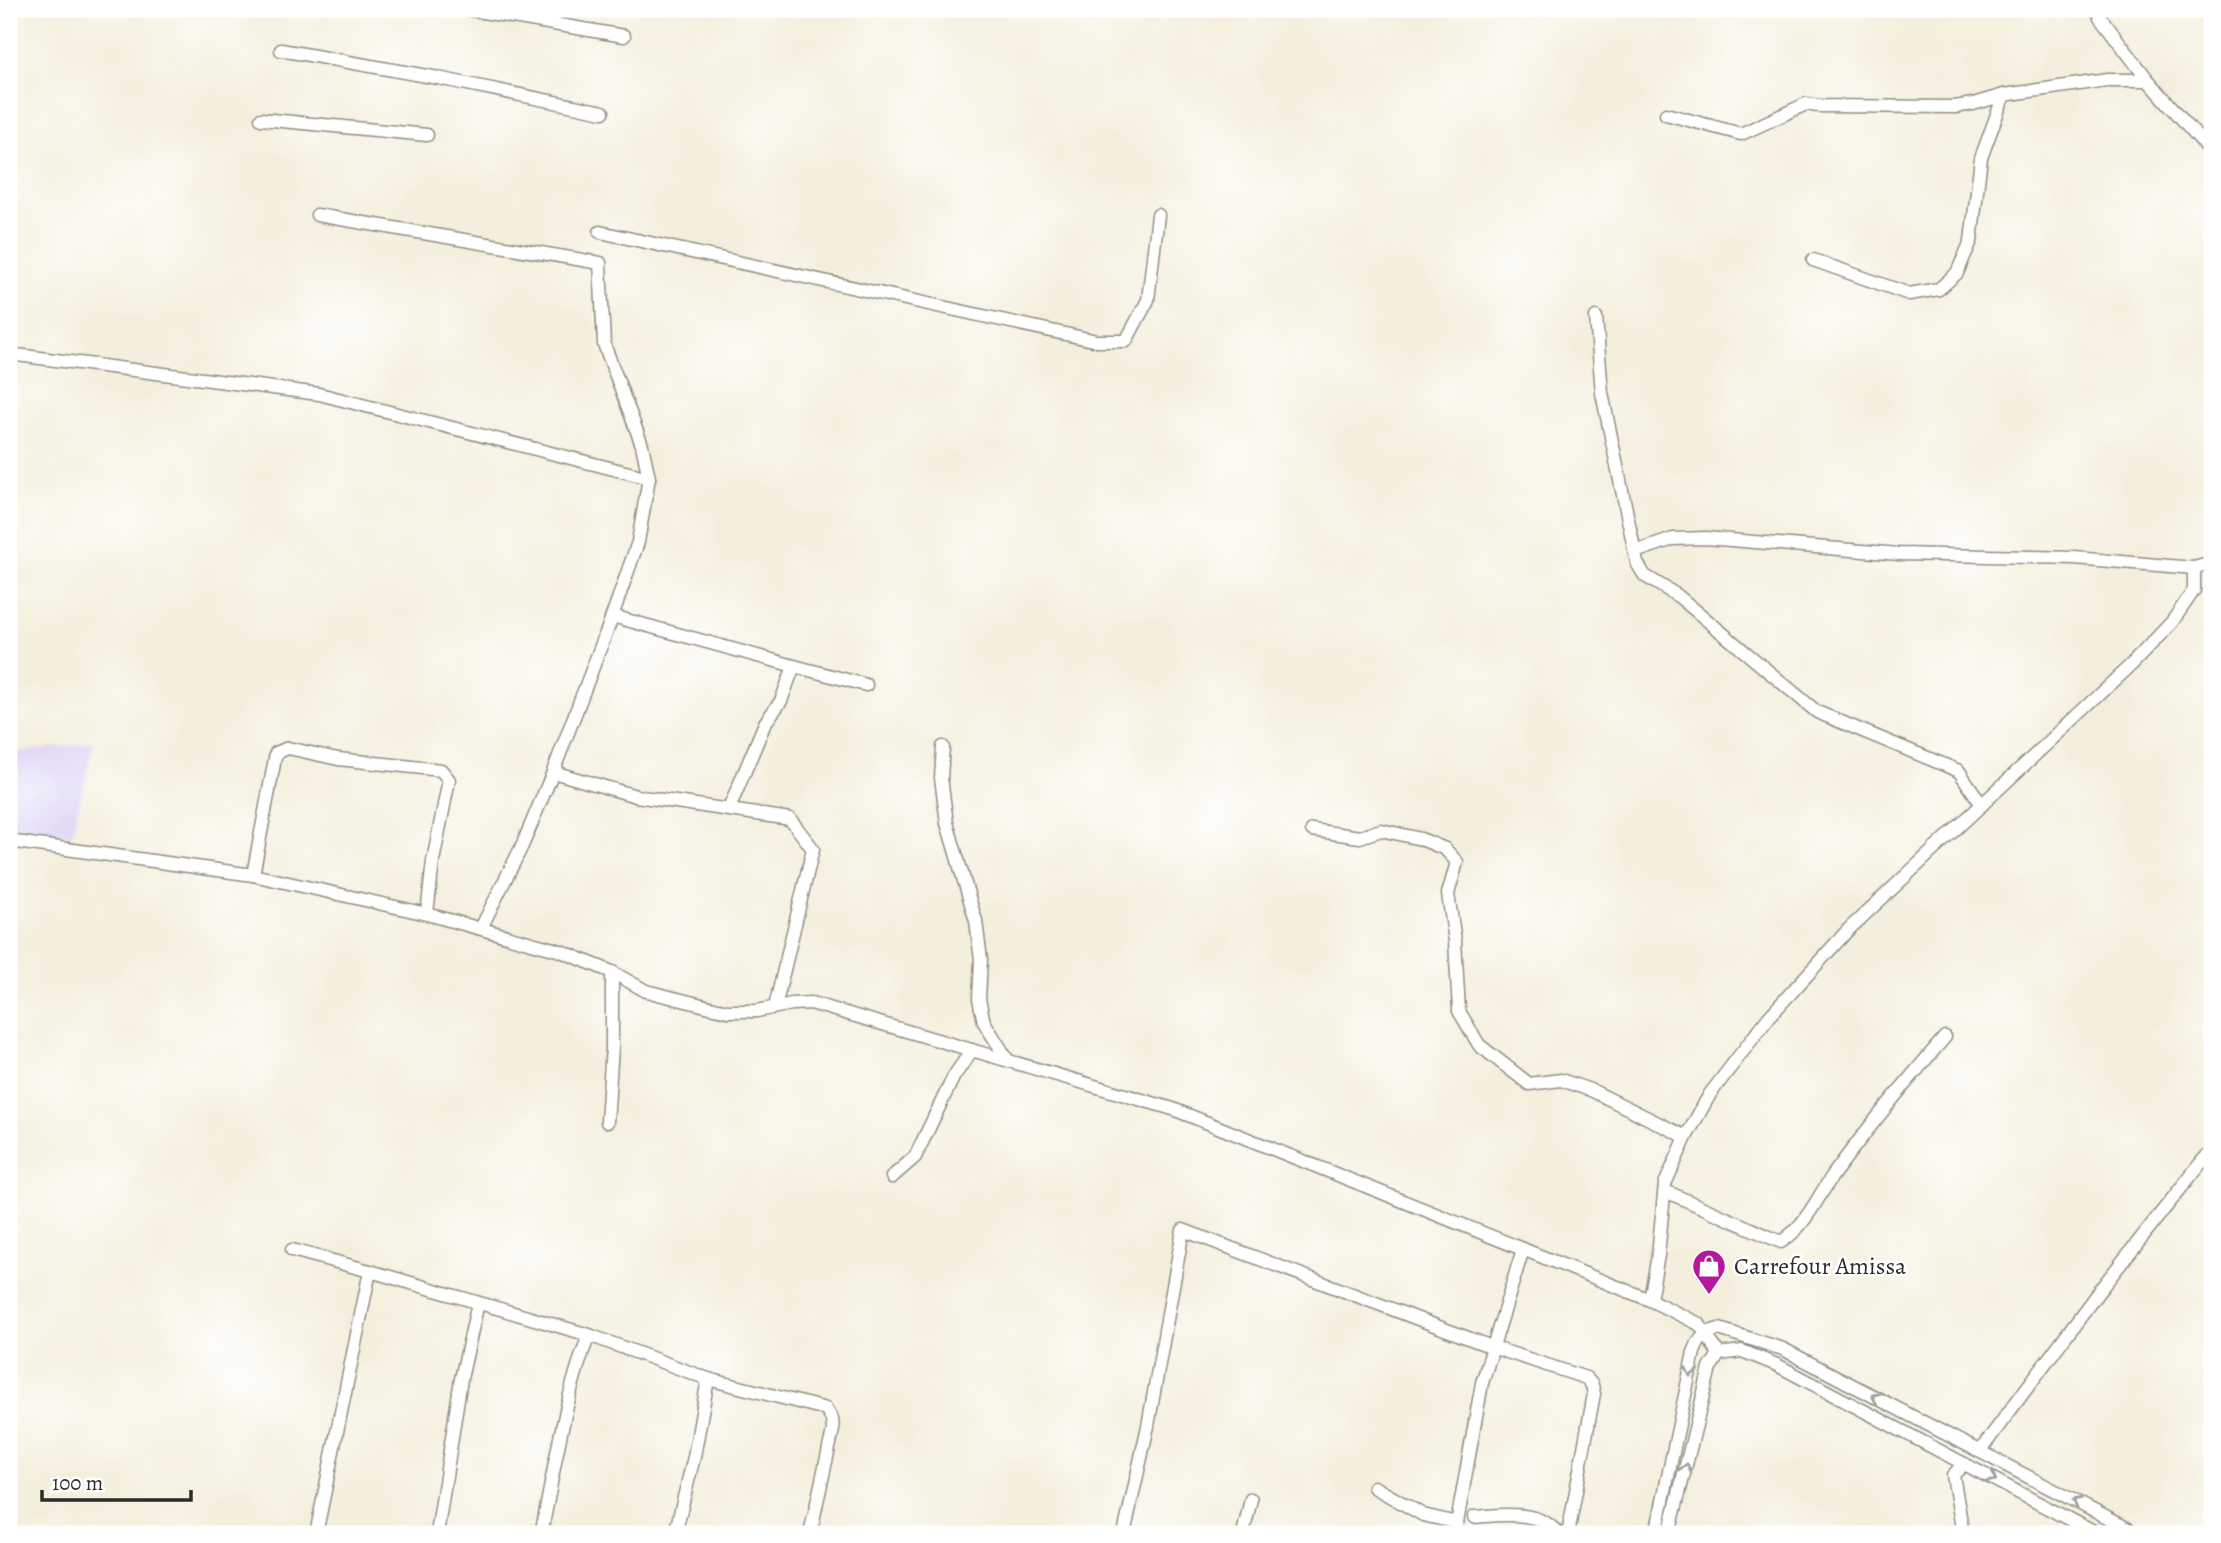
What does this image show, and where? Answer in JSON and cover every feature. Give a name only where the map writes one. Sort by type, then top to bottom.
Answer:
[{"type":"street","points":[[466,9],[624,36]]},
{"type":"street","points":[[2098,9],[2100,17],[2148,80],[2212,153]]},
{"type":"street","points":[[281,50],[438,78],[603,112]]},
{"type":"street","points":[[1666,114],[1741,134],[1806,104],[1931,108],[1973,104],[2004,95],[2107,80],[2148,80]]},
{"type":"street","points":[[1813,260],[1909,294],[1939,289],[1957,273],[1971,241],[1981,158],[2004,95]]},
{"type":"street","points":[[261,120],[427,135]]},
{"type":"street","points":[[317,215],[600,263],[604,344],[642,444],[649,478],[638,542],[553,772],[522,846],[481,928]]},
{"type":"street","points":[[600,232],[1097,341],[1126,341],[1148,300],[1158,215]]},
{"type":"street","points":[[1596,317],[1602,393],[1634,551],[1645,576],[1687,603],[1817,712],[1959,771],[1982,805]]},
{"type":"street","points":[[9,354],[319,394],[649,478]]},
{"type":"street","points":[[1634,551],[1673,539],[1706,538],[1899,554],[2074,558],[2194,568],[2212,563]]},
{"type":"street","points":[[1650,1300],[1658,1255],[1665,1184],[1686,1137],[1710,1094],[1778,1007],[1848,930],[2132,664],[2172,622],[2194,590],[2194,568]]},
{"type":"street","points":[[612,616],[866,685]]},
{"type":"street","points":[[729,809],[765,723],[780,701],[794,666]]},
{"type":"street","points":[[943,747],[941,778],[947,823],[976,921],[981,960],[979,999],[984,1022],[1007,1059]]},
{"type":"street","points":[[253,875],[276,753],[288,748],[338,759],[441,769],[449,780],[433,861],[427,914]]},
{"type":"street","points":[[553,772],[636,796],[790,819],[813,849],[775,1007]]},
{"type":"street","points":[[1312,830],[1360,837],[1381,830],[1421,839],[1445,849],[1457,862],[1448,894],[1455,941],[1459,1011],[1479,1045],[1529,1084],[1561,1080],[1594,1091],[1686,1137]]},
{"type":"street","points":[[9,841],[253,875],[427,914],[561,951],[612,972],[646,991],[710,1007],[757,1012],[811,1003],[1007,1059],[1173,1109],[1650,1300],[1699,1325],[1719,1354]]},
{"type":"street","points":[[607,1122],[612,1046],[612,972]]},
{"type":"street","points":[[1665,1191],[1781,1242],[1804,1221],[1832,1176],[1893,1096],[1945,1037]]},
{"type":"street","points":[[891,1177],[915,1157],[954,1076],[972,1050]]},
{"type":"street","points":[[1980,1451],[2099,1291],[2212,1152]]},
{"type":"street","points":[[1124,1534],[1148,1426],[1183,1230],[1492,1347],[1586,1378],[1592,1385],[1594,1394],[1568,1534]]},
{"type":"street","points":[[1374,1488],[1423,1515],[1456,1529],[1482,1383],[1523,1249]]},
{"type":"street","points":[[292,1250],[589,1335],[708,1379],[826,1409],[832,1419],[833,1430],[810,1534]]},
{"type":"street","points":[[316,1534],[370,1271]]},
{"type":"street","points":[[438,1534],[461,1379],[478,1303]]},
{"type":"street","points":[[1656,1534],[1698,1342],[1706,1333],[1719,1329],[1783,1349],[2138,1534]]},
{"type":"street","points":[[541,1534],[572,1387],[589,1335]]},
{"type":"street","points":[[1669,1534],[1710,1368],[1719,1354],[1742,1351],[1777,1365],[2097,1534]]},
{"type":"street","points":[[675,1534],[694,1457],[708,1379]]},
{"type":"street","points":[[1963,1534],[1953,1475],[1964,1464]]},
{"type":"street","points":[[1243,1534],[1251,1499]]},
{"type":"street","points":[[1474,1517],[1511,1514],[1543,1521],[1558,1534]]},
{"type":"shaded area","points":[[94,742],[72,835],[9,826],[9,753]]},
{"type":"place","name":"Carrefour Amissa","points":[[1709,1296]]}]
